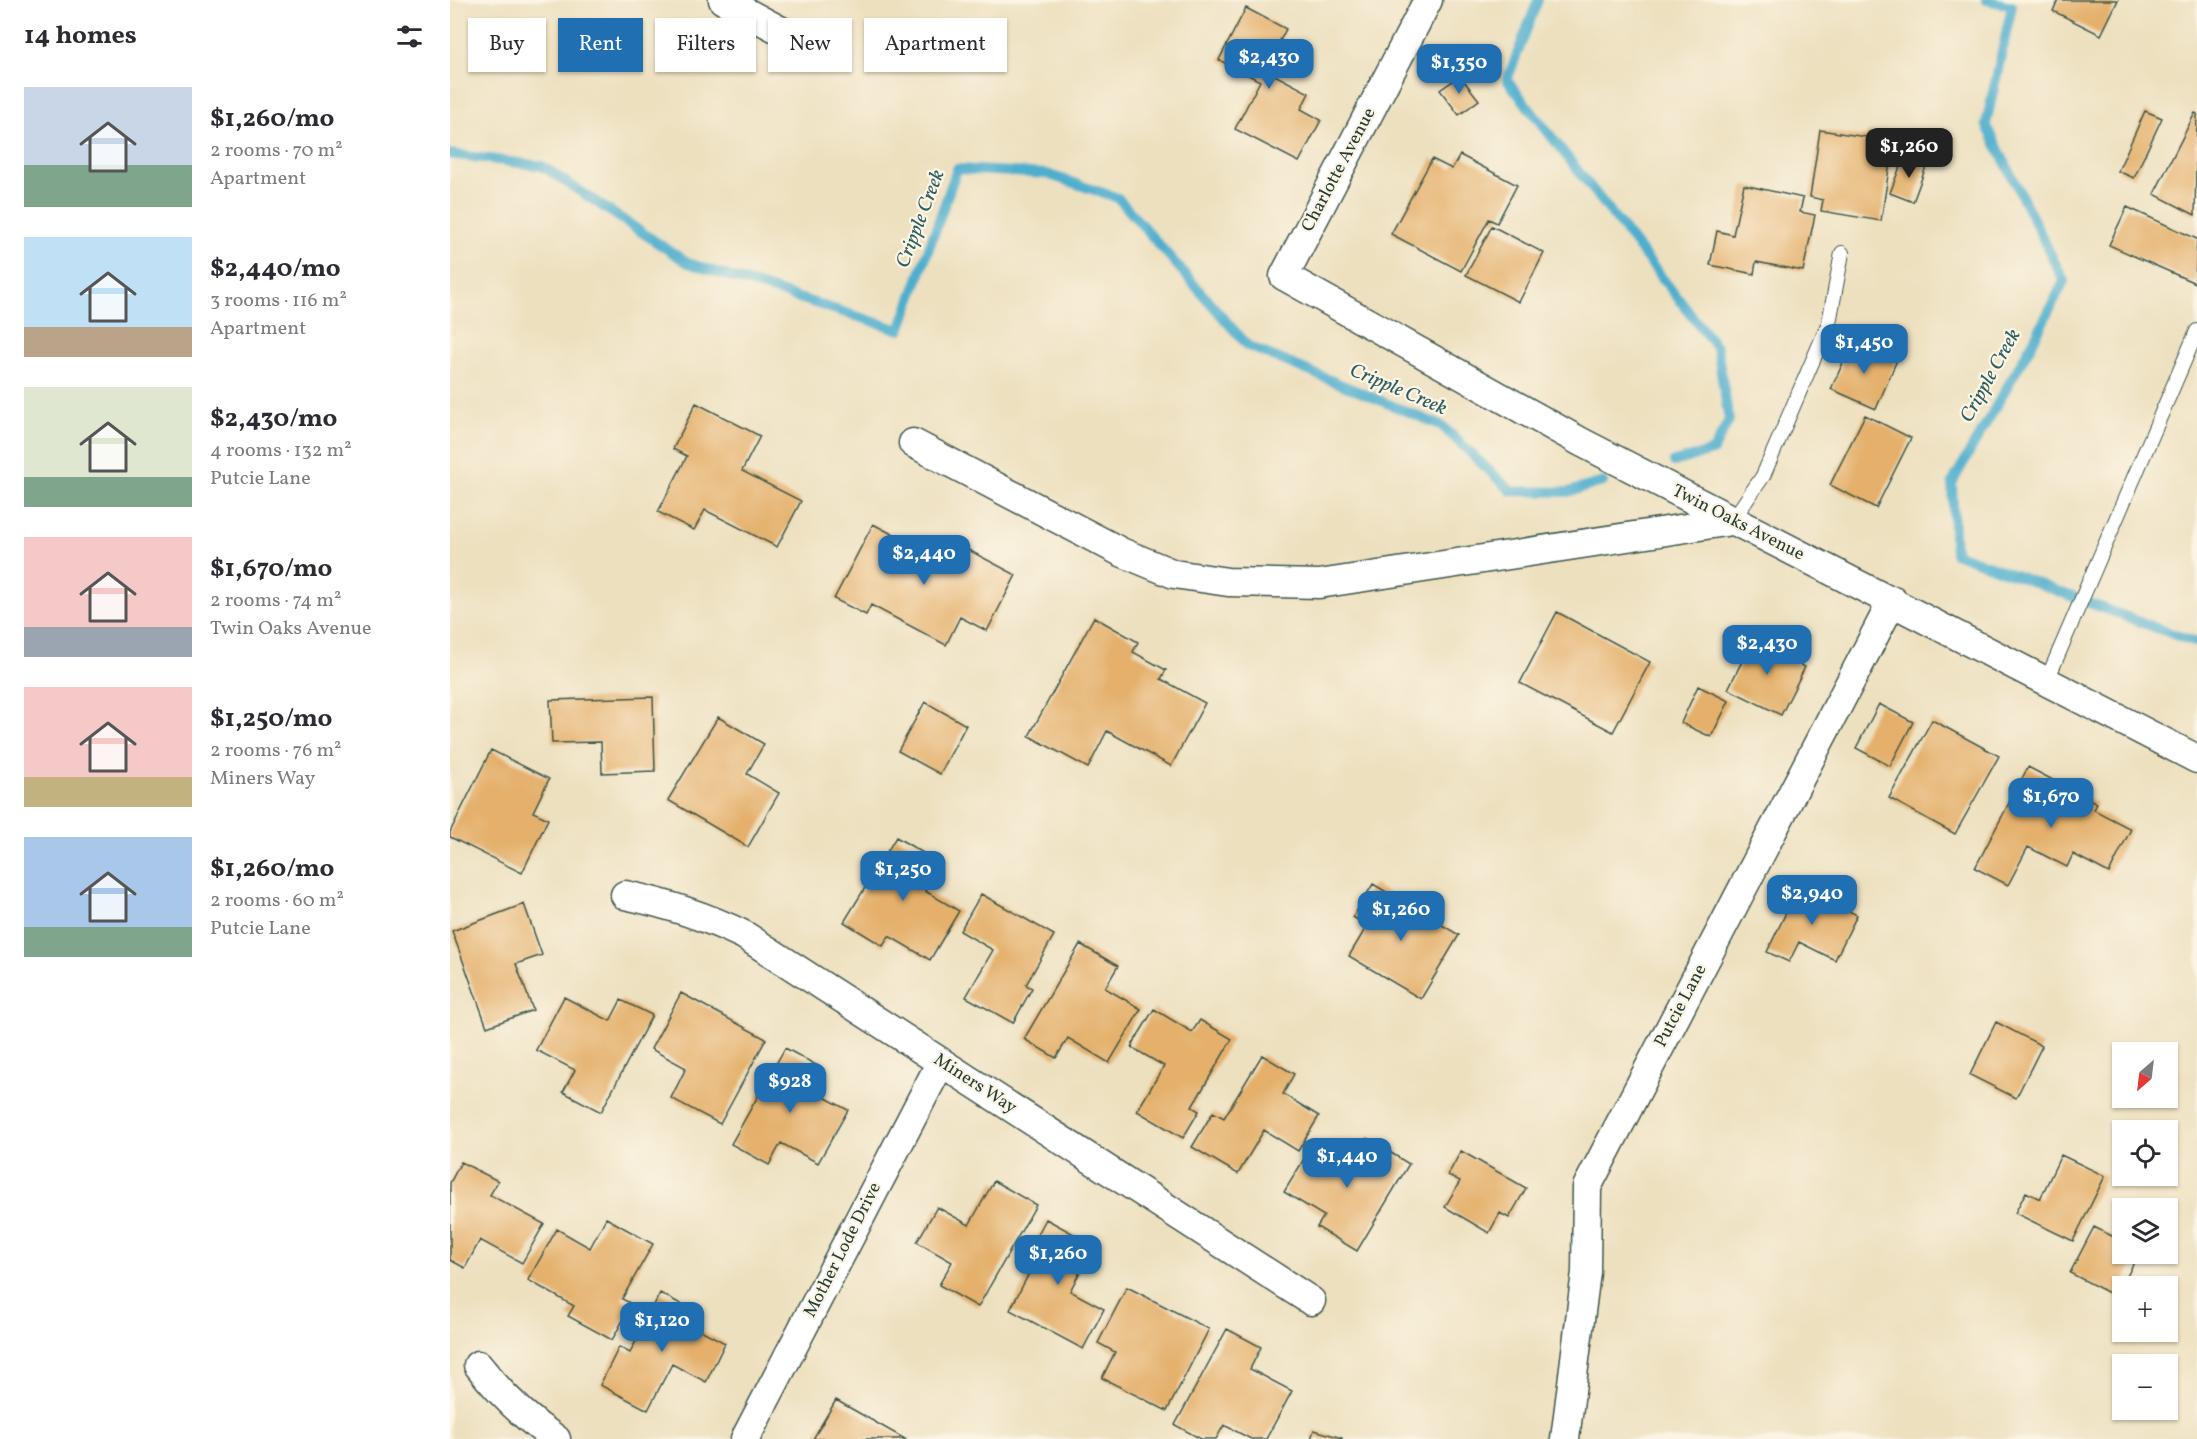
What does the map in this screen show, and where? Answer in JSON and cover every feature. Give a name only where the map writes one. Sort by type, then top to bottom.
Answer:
[{"type":"street","points":[[723,0],[768,24]]},
{"type":"street","name":"Charlotte Avenue","points":[[1284,276],[1428,0]]},
{"type":"street","name":"Twin Oaks Avenue","points":[[1284,276],[1581,442],[1732,521],[1893,600],[2197,759]]},
{"type":"street","points":[[913,443],[1121,552],[1174,574],[1228,582],[1319,584],[1732,521]]},
{"type":"street","name":"Putcie Lane","points":[[1565,1439],[1586,1272],[1587,1187],[1893,600]]},
{"type":"street","name":"Miners Way","points":[[625,895],[665,903],[704,916],[744,935],[1311,1301]]},
{"type":"street","name":"Mother Lode Drive","points":[[745,1439],[941,1062]]},
{"type":"street","points":[[478,1365],[501,1394],[529,1421],[556,1439]]},
{"type":"lane","points":[[1732,521],[1764,476],[1829,323],[1842,253]]},
{"type":"lane","points":[[2047,680],[2197,331]]},
{"type":"building","points":[[2058,0],[2118,0],[2101,35],[2053,11]]},
{"type":"building","points":[[1246,8],[1286,29],[1265,70],[1309,93],[1301,109],[1321,120],[1299,162],[1235,129],[1260,81],[1219,60]]},
{"type":"building","points":[[1460,76],[1479,100],[1459,115],[1440,90]]},
{"type":"building","points":[[2145,111],[2162,118],[2134,178],[2118,171]]},
{"type":"building","points":[[2195,113],[2197,114],[2195,215],[2154,194]]},
{"type":"building","points":[[1820,130],[1866,137],[1869,132],[1894,136],[1881,221],[1821,211],[1823,200],[1810,197]]},
{"type":"building","points":[[1460,155],[1517,185],[1497,223],[1489,219],[1461,271],[1391,234],[1432,159],[1452,169]]},
{"type":"building","points":[[1904,156],[1927,164],[1913,202],[1890,193]]},
{"type":"building","points":[[1744,185],[1803,198],[1800,212],[1815,215],[1803,271],[1756,262],[1754,274],[1710,265],[1717,231],[1733,235]]},
{"type":"building","points":[[2127,207],[2197,239],[2195,283],[2109,245]]},
{"type":"building","points":[[1492,226],[1544,253],[1519,302],[1466,275]]},
{"type":"building","points":[[1853,341],[1897,360],[1876,409],[1831,389]]},
{"type":"building","points":[[696,403],[760,436],[742,471],[801,501],[777,547],[705,510],[694,530],[658,512],[687,456],[673,449]]},
{"type":"building","points":[[1865,415],[1911,438],[1876,508],[1830,485]]},
{"type":"building","points":[[873,524],[951,565],[961,546],[1016,575],[987,631],[960,617],[946,645],[871,605],[866,615],[834,599]]},
{"type":"building","points":[[1557,612],[1650,662],[1613,732],[1520,683]]},
{"type":"building","points":[[1094,617],[1138,642],[1133,652],[1166,670],[1161,679],[1205,703],[1171,766],[1107,731],[1088,768],[1029,736]]},
{"type":"building","points":[[1755,636],[1791,653],[1786,657],[1805,667],[1781,715],[1728,689]]},
{"type":"building","points":[[1698,686],[1729,701],[1711,737],[1681,723]]},
{"type":"building","points":[[653,697],[655,771],[602,773],[601,742],[552,743],[550,700]]},
{"type":"building","points":[[925,702],[966,725],[940,774],[898,751]]},
{"type":"building","points":[[1879,704],[1913,722],[1890,766],[1856,748]]},
{"type":"building","points":[[718,717],[764,744],[747,774],[779,793],[748,847],[668,800]]},
{"type":"building","points":[[1932,720],[1999,756],[1955,834],[1889,798]]},
{"type":"building","points":[[491,750],[549,779],[533,812],[548,819],[522,873],[450,837],[450,832]]},
{"type":"building","points":[[2028,767],[2097,803],[2094,810],[2131,829],[2109,873],[2073,854],[2067,867],[2028,847],[2008,885],[1975,868]]},
{"type":"building","points":[[896,837],[942,864],[925,891],[959,911],[930,960],[889,936],[883,946],[844,922]]},
{"type":"building","points":[[1373,884],[1459,935],[1421,999],[1349,956],[1367,926],[1353,917]]},
{"type":"building","points":[[1799,886],[1857,915],[1835,960],[1799,942],[1789,962],[1767,952]]},
{"type":"building","points":[[981,894],[1054,935],[1026,985],[1032,988],[1013,1023],[966,997],[993,950],[960,931]]},
{"type":"building","points":[[524,904],[542,955],[516,964],[533,1010],[487,1027],[452,931]]},
{"type":"building","points":[[1080,944],[1118,966],[1105,988],[1141,1009],[1109,1063],[1068,1038],[1056,1058],[1024,1039]]},
{"type":"building","points":[[681,993],[766,1039],[720,1124],[671,1098],[686,1068],[651,1049]]},
{"type":"building","points":[[564,997],[610,1021],[621,1000],[652,1015],[601,1112],[563,1092],[575,1070],[536,1050]]},
{"type":"building","points":[[1154,1009],[1192,1032],[1200,1020],[1232,1039],[1192,1107],[1199,1111],[1183,1138],[1137,1111],[1164,1066],[1131,1047]]},
{"type":"building","points":[[1996,1022],[2042,1046],[2016,1098],[1970,1075]]},
{"type":"building","points":[[785,1048],[818,1066],[806,1087],[848,1110],[818,1163],[781,1143],[769,1165],[731,1144]]},
{"type":"building","points":[[1262,1055],[1294,1074],[1283,1094],[1319,1116],[1298,1151],[1264,1130],[1238,1174],[1192,1147],[1213,1112],[1224,1118]]},
{"type":"building","points":[[1367,1138],[1409,1164],[1357,1251],[1317,1227],[1324,1216],[1284,1192],[1315,1141],[1351,1162]]},
{"type":"building","points":[[1461,1151],[1526,1188],[1509,1218],[1500,1213],[1489,1233],[1445,1207],[1460,1181],[1448,1175]]},
{"type":"building","points":[[2061,1155],[2105,1176],[2073,1241],[2015,1213],[2026,1192],[2040,1199]]},
{"type":"building","points":[[461,1162],[498,1181],[490,1195],[544,1224],[522,1263],[480,1240],[465,1268],[450,1260],[450,1183]]},
{"type":"building","points":[[994,1181],[1036,1205],[978,1307],[939,1285],[952,1262],[917,1242],[937,1207],[969,1225]]},
{"type":"building","points":[[606,1218],[653,1244],[622,1299],[632,1304],[612,1340],[568,1316],[574,1306],[528,1280],[557,1229],[590,1248]]},
{"type":"building","points":[[1046,1219],[1094,1245],[1070,1291],[1104,1309],[1083,1349],[1010,1310],[1037,1258],[1028,1253]]},
{"type":"building","points":[[2094,1227],[2112,1236],[2112,1264],[2133,1264],[2127,1276],[2112,1276],[2112,1294],[2070,1273]]},
{"type":"building","points":[[1127,1287],[1209,1329],[1167,1411],[1102,1378],[1115,1352],[1098,1343]]},
{"type":"building","points":[[660,1293],[698,1313],[691,1325],[725,1343],[706,1382],[672,1364],[648,1410],[600,1385],[619,1347],[630,1353]]},
{"type":"building","points":[[1227,1329],[1261,1347],[1250,1369],[1292,1391],[1266,1439],[1251,1439],[1224,1425],[1216,1439],[1201,1439],[1175,1425]]},
{"type":"building","points":[[836,1400],[905,1439],[813,1439]]},
{"type":"building","points":[[1314,1430],[1342,1438],[1342,1439],[1311,1439]]},
{"type":"waterway","name":"Cripple Creek","points":[[1538,0],[1507,80],[1717,348],[1729,420],[1713,451],[1674,462]]},
{"type":"waterway","name":"Cripple Creek","points":[[1986,0],[2012,6],[1986,124],[2064,281],[2034,340],[1952,483],[1955,553],[2197,643]]},
{"type":"waterway","name":"Cripple Creek","points":[[450,154],[542,166],[688,263],[900,330],[957,169],[1047,174],[1118,198],[1248,346],[1442,426],[1511,491],[1568,492],[1603,482]]}]
